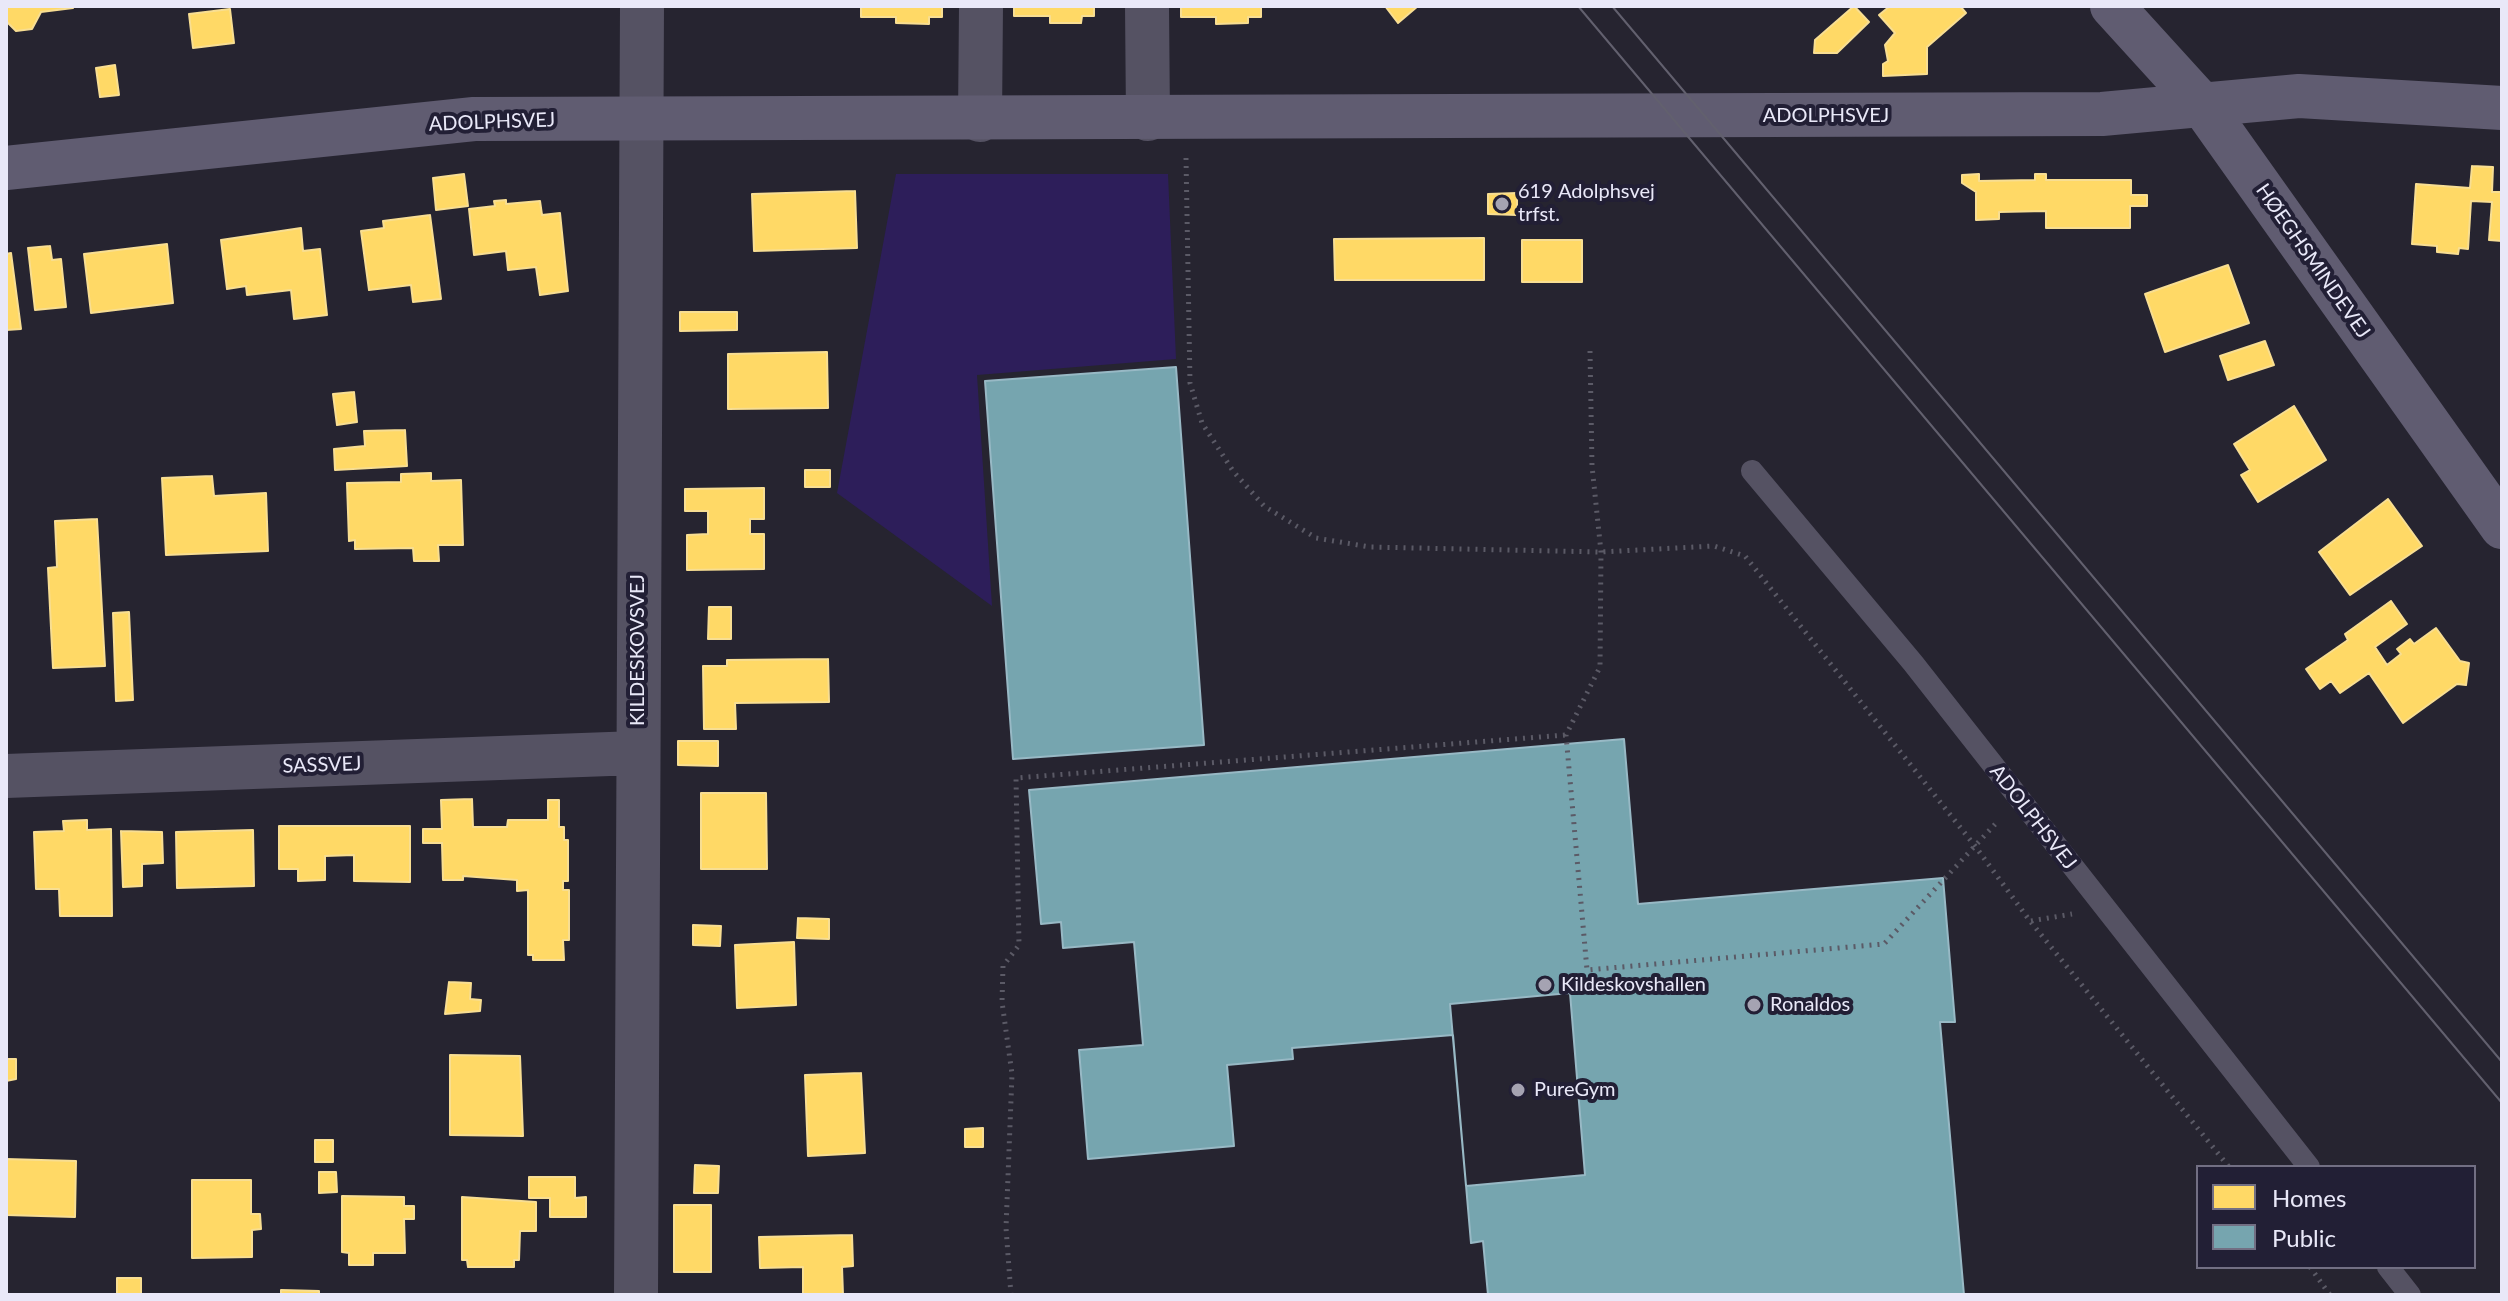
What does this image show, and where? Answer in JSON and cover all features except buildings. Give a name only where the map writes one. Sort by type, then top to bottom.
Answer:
[{"type":"street","name":"KILDESKOVSVEJ","points":[[636,1295],[642,6]]},
{"type":"street","points":[[980,120],[981,6]]},
{"type":"street","points":[[1147,6],[1167,119]]},
{"type":"street","name":"HØEGHSMINDEVEJ","points":[[2112,6],[2203,106],[2502,527]]},
{"type":"street","name":"ADOLPHSVEJ","points":[[6,168],[474,119],[980,120],[2102,114],[2299,96],[2502,108]]},
{"type":"street","name":"SASSVEJ","points":[[6,776],[637,753]]},
{"type":"lane","name":"ADOLPHSVEJ","points":[[1752,471],[1913,663],[2307,1165]]},
{"type":"lane","points":[[2390,1269],[2410,1295]]},
{"type":"path","points":[[1167,119],[1190,383],[1202,423],[1233,471],[1264,506],[1316,538],[1370,547],[1601,552],[1714,546],[1745,556],[1975,846],[2030,921],[2227,1165]]},
{"type":"path","points":[[1590,351],[1592,466],[1601,552],[1600,667],[1566,735],[1587,970],[1884,944],[2019,799]]},
{"type":"path","points":[[1011,1295],[1006,1228],[1012,1074],[1002,1002],[1003,966],[1019,945],[1016,778],[1566,735]]},
{"type":"path","points":[[2311,1269],[2330,1295]]},
{"type":"shaded area","points":[[896,174],[1168,174],[1176,359],[977,375],[992,606],[837,493]]},
{"type":"tram line","points":[[1578,6],[2502,1103]]},
{"type":"tram line","points":[[1612,6],[2502,1062]]},
{"type":"place","name":"619 Adolphsvej trfst.","points":[[1502,204]]},
{"type":"place","name":"Kildeskovshallen","points":[[1545,985]]},
{"type":"place","name":"Ronaldos","points":[[1754,1005]]},
{"type":"place","name":"PureGym","points":[[1518,1090]]}]
